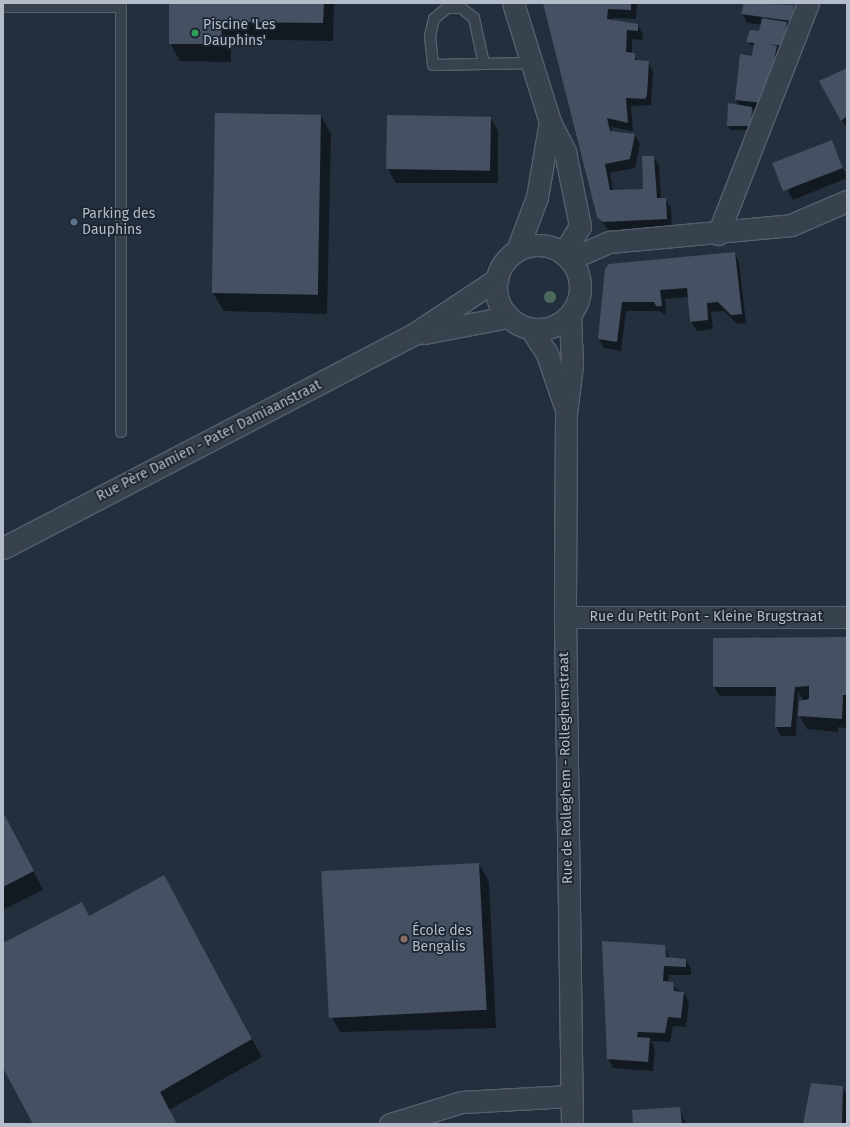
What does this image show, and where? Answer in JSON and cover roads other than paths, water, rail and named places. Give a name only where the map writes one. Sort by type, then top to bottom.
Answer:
[{"type":"street","points":[[513,3],[550,122],[565,152],[580,226],[567,256]]},
{"type":"street","points":[[718,234],[808,3]]},
{"type":"street","points":[[517,250],[537,197],[550,122]]},
{"type":"street","points":[[567,256],[609,242],[718,234],[791,225],[847,201]]},
{"type":"street","points":[[533,245],[549,246],[567,256],[578,272],[581,288],[578,303],[570,316],[545,329],[531,329],[508,317],[500,306],[497,279],[504,262],[517,250],[533,245]]},
{"type":"street","name":"Rue Père Damien - Pater Damiaanstraat","points":[[3,548],[414,334],[497,279]]},
{"type":"street","name":"Rue de Rolleghem - Rolleghemstraat","points":[[570,316],[572,365],[566,413],[565,617],[570,1096],[572,1124]]},
{"type":"street","name":"Rue Père Damien - Pater Damiaanstraat","points":[[414,334],[508,317]]},
{"type":"street","name":"Rue de Rolleghem - Rolleghemstraat","points":[[531,329],[547,354],[566,413]]},
{"type":"street","name":"Rue du Petit Pont - Kleine Brugstraat","points":[[565,617],[847,617]]},
{"type":"street","points":[[390,1124],[462,1102],[570,1096]]},
{"type":"lane","points":[[3,7],[121,7],[121,432]]},
{"type":"lane","points":[[484,64],[474,18],[461,8],[447,8],[434,19],[430,36],[433,64],[484,64],[532,63]]},
{"type":"place","name":"Piscine 'Les Dauphins'","points":[[195,33]]},
{"type":"place","name":"Parking des Dauphins","points":[[74,222]]},
{"type":"place","name":"École des Bengalis","points":[[404,939]]}]
